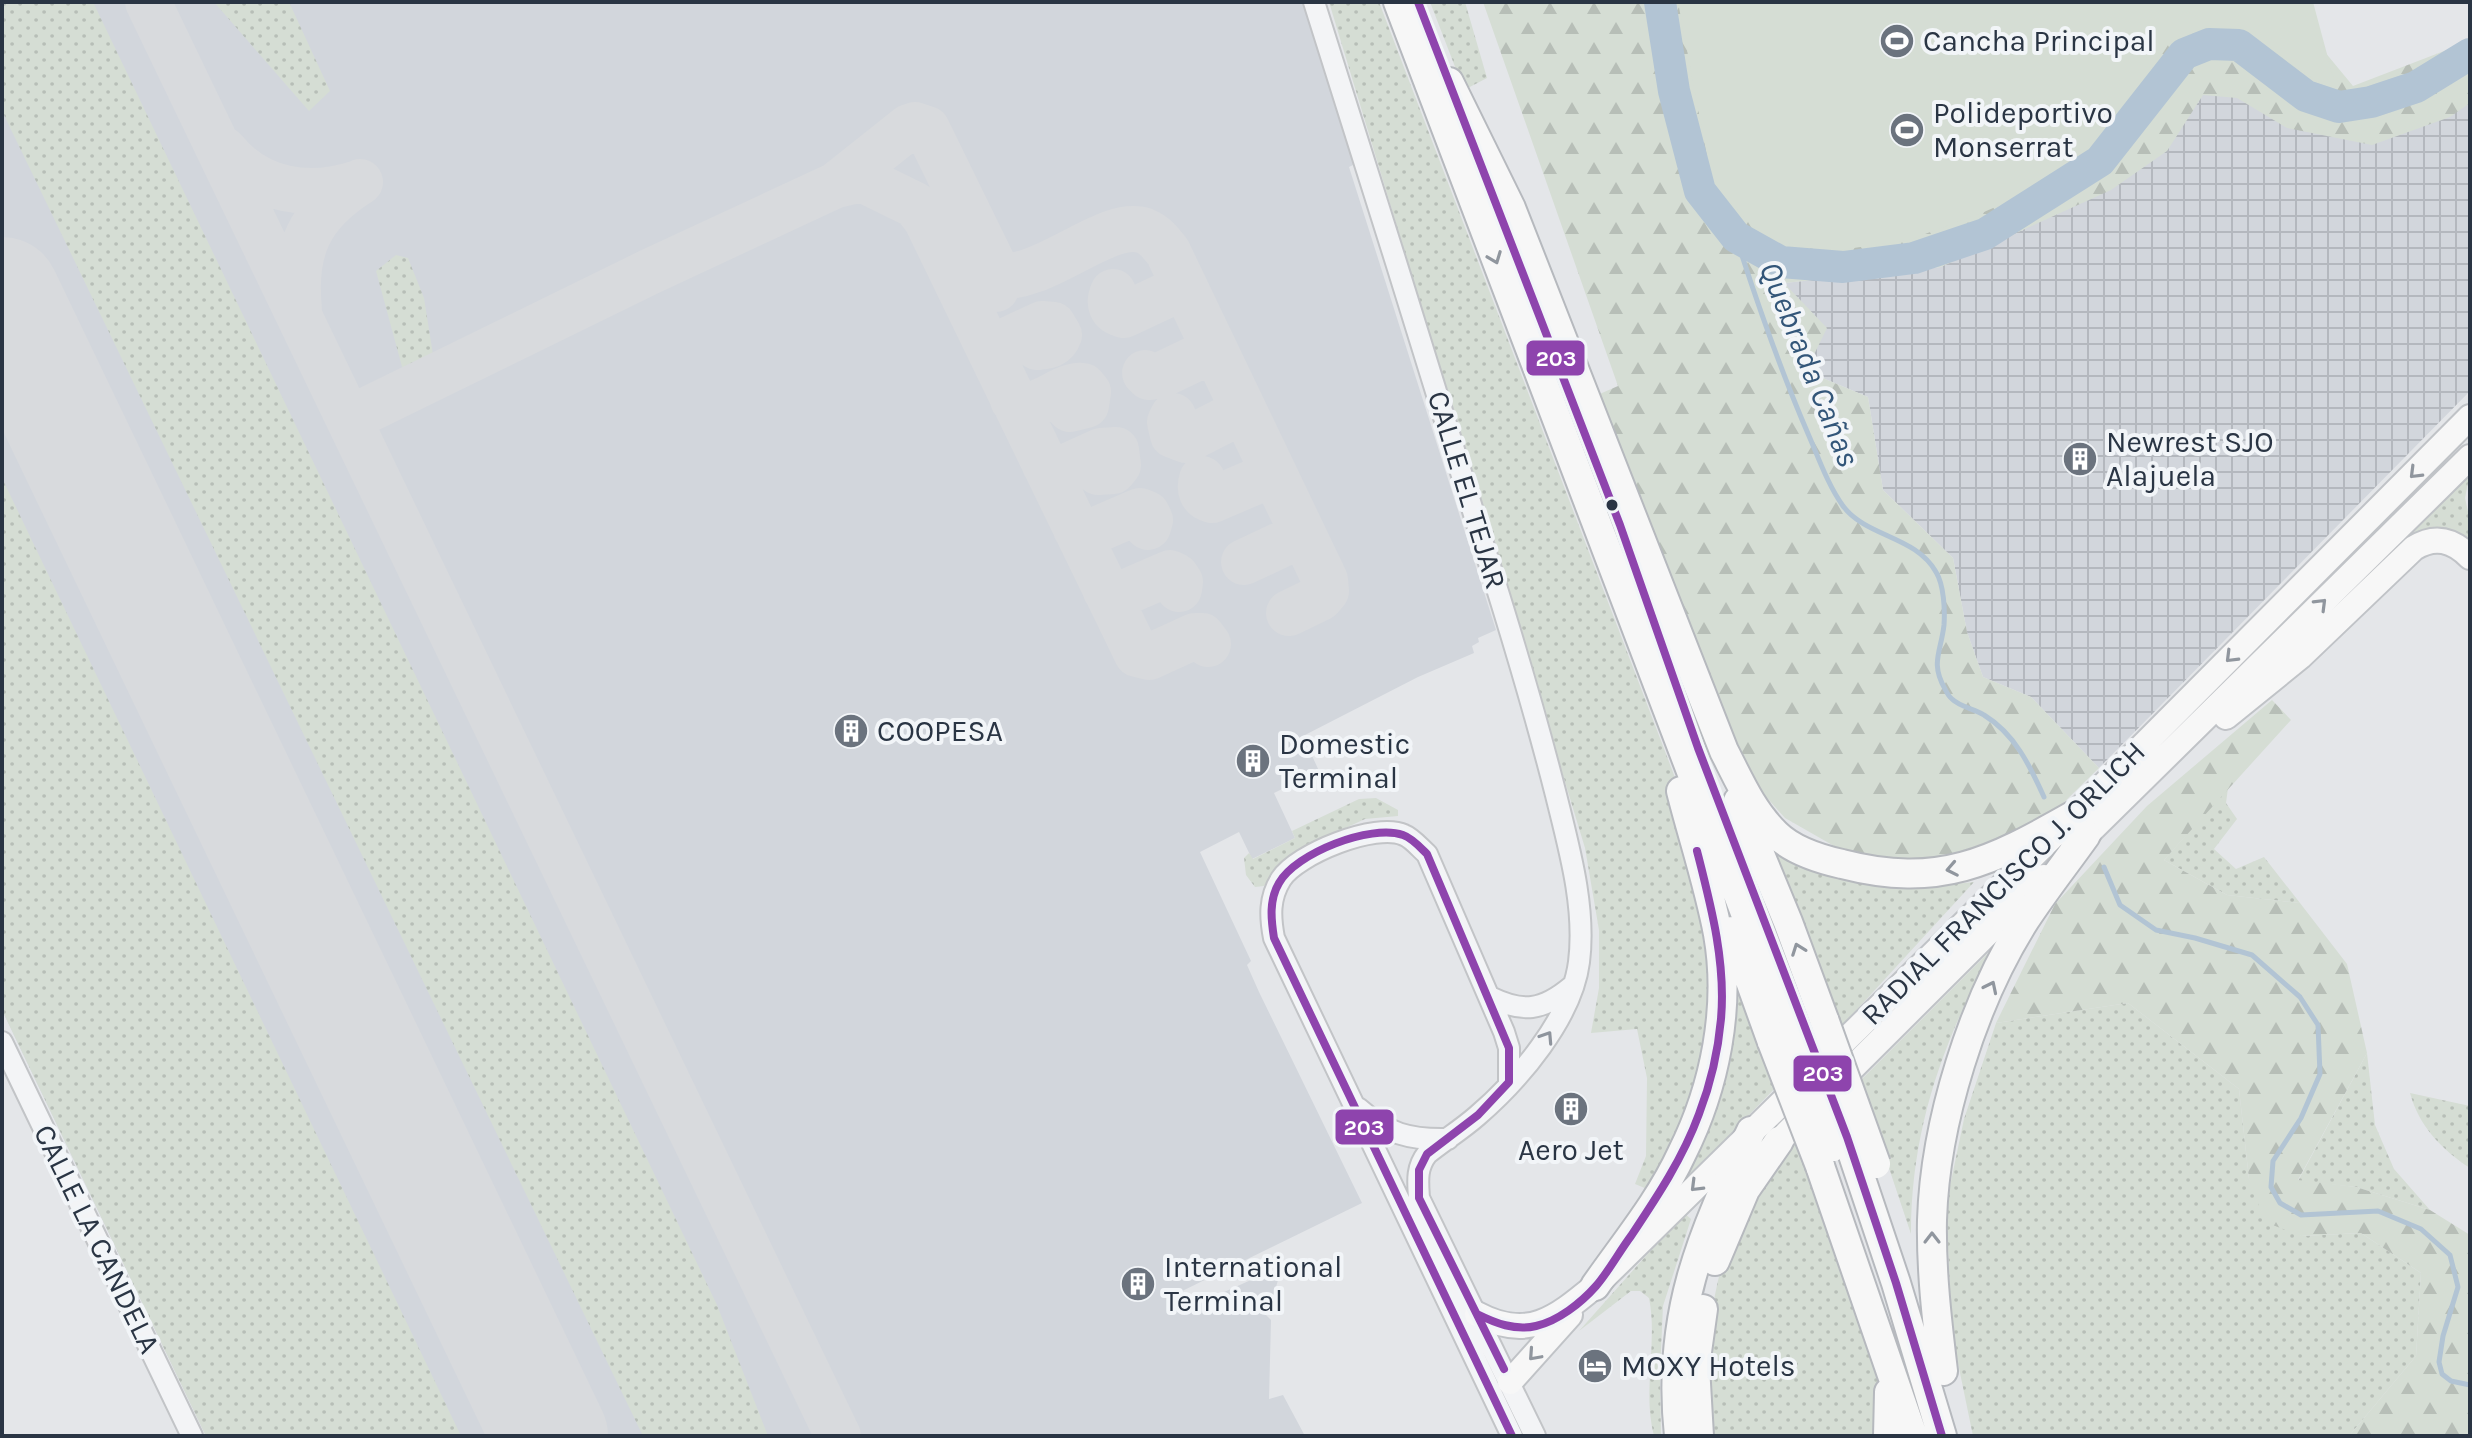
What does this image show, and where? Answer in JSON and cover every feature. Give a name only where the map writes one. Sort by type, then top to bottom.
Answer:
[{"type":"highway","points":[[1398,2],[1698,748],[1797,1029],[1833,1150],[1881,1344],[1890,1397],[1909,1435]]},
{"type":"highway","points":[[1418,2],[1609,528],[1718,934],[1722,974],[1718,1044],[1702,1104],[1682,1154],[1662,1189],[1595,1286]]},
{"type":"highway","points":[[1449,82],[1511,208],[1724,751],[1745,793],[1778,836],[1812,855],[1837,863],[1889,874],[1917,874],[1949,871],[1990,859],[2080,825]]},
{"type":"highway","points":[[1681,791],[1797,1029],[1876,1164],[1943,1371]]},
{"type":"highway","points":[[1952,1436],[1933,1274],[1934,1181],[1957,1074],[1985,999],[2018,933],[2080,825]]},
{"type":"highway","points":[[1797,1029],[1833,1150],[1887,1301],[1915,1392],[1909,1435]]},
{"type":"highway","points":[[1679,1436],[1675,1390],[1678,1345],[1687,1292],[1704,1233],[1751,1131]]},
{"type":"highway","points":[[1699,1436],[1695,1366],[1705,1295],[1723,1238],[1745,1190],[1779,1141]]},
{"type":"highway","points":[[1833,1150],[1896,1283],[1942,1436]]},
{"type":"main road","name":"RADIAL FRANCISCO J. ORLICH","points":[[1779,1141],[2470,417]]},
{"type":"main road","name":"RADIAL FRANCISCO J. ORLICH","points":[[1477,1314],[1505,1326],[1533,1326],[1550,1321],[1595,1286],[1751,1131],[2080,825],[2115,807],[2470,457]]},
{"type":"main road","points":[[2115,807],[2300,657],[2414,548],[2429,540],[2451,541],[2470,557]]},
{"type":"main road","points":[[1510,1382],[1595,1286]]},
{"type":"street","name":"CALLE EL TEJAR","points":[[1314,2],[1532,703],[1571,856],[1579,921],[1579,962],[1574,985],[1548,1037],[1478,1115],[1427,1154],[1420,1163],[1419,1198],[1535,1436]]},
{"type":"street","points":[[1509,1082],[1509,1048],[1427,854],[1404,835],[1387,831],[1318,851],[1290,868],[1281,879],[1271,906],[1274,938],[1512,1436]]},
{"type":"street","points":[[1490,997],[1511,1007],[1534,1008],[1556,1000],[1574,985]]},
{"type":"street","name":"CALLE LA CANDELA","points":[[2,1042],[192,1436]]},
{"type":"street","points":[[1352,1102],[1372,1121],[1395,1133],[1421,1140],[1448,1139]]},
{"type":"shaded area","points":[[2,2],[1307,2],[1357,163],[1349,167],[1496,630],[1478,638],[1479,642],[1472,646],[1474,653],[1418,677],[1303,736],[1319,771],[1274,793],[1295,838],[1252,859],[1239,832],[1200,852],[1251,961],[1247,965],[1259,992],[1362,1203],[1174,1295],[1182,1311],[1282,1266],[1274,1294],[1263,1312],[1271,1320],[1269,1399],[1283,1395],[1305,1436],[206,1436],[2,1010]]},
{"type":"shaded area","points":[[2210,85],[2470,87],[2470,391],[2099,768],[2031,697],[1983,677],[1967,632],[1953,558],[1883,490],[1868,397],[1806,371],[1784,283],[1941,267]]},
{"type":"green space","points":[[2,2],[93,2],[717,1305],[768,1436],[643,1436],[2,111]]},
{"type":"green space","points":[[214,2],[289,2],[330,91],[309,111]]},
{"type":"green space","points":[[1329,2],[1379,2],[1692,822],[1716,958],[1698,1085],[1652,1191],[1635,1184],[1646,1156],[1647,1078],[1637,1029],[1591,1033],[1599,988],[1599,930],[1585,848]]},
{"type":"green space","points":[[1430,2],[1465,2],[1487,78],[1464,90]]},
{"type":"green space","points":[[1483,2],[2151,2],[2296,17],[2353,86],[2470,41],[2470,103],[2450,117],[2372,145],[2287,128],[2237,98],[2203,95],[2167,151],[2111,190],[1941,267],[1784,283],[1827,328],[1806,371],[1868,397],[1883,490],[1953,558],[1967,632],[1983,677],[2031,697],[2099,768],[2050,816],[1958,860],[1905,862],[1841,850],[1785,818],[1753,782],[1721,712],[1595,396],[1618,386]]},
{"type":"green space","name":"Polideportivo Monserrat","points":[[1678,2],[2313,2],[2338,95],[2247,35],[2206,29],[2170,42],[2091,165],[1984,212],[1909,240],[1826,252],[1763,237],[1712,183]]},
{"type":"green space","points":[[396,255],[408,258],[424,298],[434,361],[404,374],[376,271]]},
{"type":"green space","points":[[2470,473],[2465,498],[2470,521],[2470,546],[2449,531],[2427,531],[2409,536]]},
{"type":"green space","points":[[2,478],[461,1436],[206,1436],[2,1010]]},
{"type":"green space","points":[[2272,700],[2291,720],[2164,860],[2227,895],[2300,903],[2347,964],[2367,1053],[2298,1180],[2356,1187],[2430,1210],[2470,1235],[2470,1436],[2349,1436],[2416,1356],[2421,1273],[2361,1233],[2301,1236],[2265,1222],[2249,1179],[2239,1089],[2128,1003],[1996,1023],[2055,904],[2147,806]]},
{"type":"green space","points":[[2228,788],[2226,803],[2237,819],[2214,849],[2236,869],[2264,857],[2300,903],[2227,895],[2164,860]]},
{"type":"green space","points":[[1376,798],[1398,810],[1398,816],[1365,819],[1300,849],[1281,862],[1264,886],[1255,887],[1246,875],[1244,858],[1249,853],[1253,859],[1295,838],[1292,831],[1359,799]]},
{"type":"green space","points":[[1770,844],[1883,884],[1927,887],[1974,882],[1840,1028]]},
{"type":"green space","points":[[1994,947],[1960,1016],[1934,1085],[1917,1157],[1911,1234],[1860,1081]]},
{"type":"green space","points":[[1732,962],[1779,1084],[1650,1222],[1703,1142],[1717,1096]]},
{"type":"green space","points":[[2128,1003],[2239,1089],[2249,1179],[2301,1236],[2361,1233],[2421,1273],[2416,1356],[2349,1436],[1973,1436],[1952,1334],[1946,1205],[1964,1119],[1996,1023]]},
{"type":"green space","points":[[2367,1053],[2375,1125],[2394,1169],[2430,1210],[2356,1187],[2298,1181]]},
{"type":"green space","points":[[2410,1093],[2470,1106],[2470,1168],[2432,1136],[2419,1116]]},
{"type":"green space","points":[[1799,1134],[1832,1226],[1879,1382],[1876,1436],[1713,1436],[1709,1411],[1708,1353],[1723,1263],[1743,1214]]},
{"type":"green space","points":[[1684,1213],[1691,1219],[1663,1306],[1661,1436],[1654,1436],[1649,1402],[1652,1332],[1649,1298],[1640,1291],[1631,1291],[1579,1331]]},
{"type":"waterway","points":[[1660,2],[1674,91],[1700,191],[1736,237],[1781,262],[1843,267],[1914,258],[1985,234],[2100,161],[2184,54],[2209,44],[2239,45],[2306,96],[2339,107],[2371,102],[2416,87],[2470,54]]},
{"type":"waterway","name":"Quebrada Cañas","points":[[1736,237],[1779,362],[1833,489],[1853,516],[1916,551],[1936,572],[1944,605],[1937,664],[1948,695],[1955,702],[1984,715],[2004,731],[2027,762],[2044,797]]},
{"type":"waterway","name":"Quebrada Cañas","points":[[2104,867],[2120,905],[2156,930],[2252,955],[2300,997],[2318,1025],[2320,1074],[2301,1118],[2273,1161],[2271,1187],[2280,1203],[2301,1215],[2378,1211],[2421,1229],[2450,1255],[2458,1287],[2443,1336],[2439,1362],[2442,1374],[2451,1381],[2470,1385]]},
{"type":"taxiway","points":[[148,2],[838,1436]]},
{"type":"taxiway","points":[[836,185],[909,127],[915,125],[927,129],[996,270],[996,289]]},
{"type":"taxiway","points":[[224,150],[252,175],[285,188],[321,190],[358,183]]},
{"type":"taxiway","points":[[344,409],[349,413],[361,413],[649,272],[836,185],[862,179],[915,205],[926,219],[1137,654],[1149,657],[1195,636],[1202,636],[1208,644]]},
{"type":"taxiway","points":[[299,310],[299,269],[308,236],[328,207],[360,182]]},
{"type":"taxiway","points":[[938,241],[963,263],[978,271],[994,276],[1014,276],[1034,270],[1112,233],[1129,229],[1145,231],[1158,240],[1168,252],[1325,580],[1326,591],[1320,598],[1289,613]]},
{"type":"taxiway","points":[[1113,292],[1112,307],[1124,315],[1173,292],[1180,278]]},
{"type":"taxiway","points":[[985,340],[999,344],[1042,324],[1053,325],[1059,335],[1057,339],[1050,345],[1037,347]]},
{"type":"taxiway","points":[[1145,373],[1149,377],[1161,375],[1205,354],[1210,340]]},
{"type":"taxiway","points":[[1013,400],[1030,405],[1065,389],[1083,386],[1088,392],[1086,405],[1070,409]]},
{"type":"taxiway","points":[[1173,416],[1170,422],[1173,435],[1186,440],[1237,414],[1238,400]]},
{"type":"taxiway","points":[[1045,465],[1059,470],[1101,451],[1116,450],[1118,465],[1113,471],[1098,472]]},
{"type":"taxiway","points":[[1202,479],[1202,492],[1212,500],[1259,480],[1268,471],[1268,464]]},
{"type":"taxiway","points":[[1076,529],[1091,532],[1140,511],[1147,514],[1150,520],[1148,527]]},
{"type":"taxiway","points":[[1244,562],[1293,539],[1299,526]]},
{"type":"taxiway","points":[[1106,591],[1119,595],[1170,573],[1180,582],[1179,589]]},
{"type":"taxiway","points":[[523,1380],[541,1436]]},
{"type":"runway","points":[[2,295],[550,1436]]},
{"type":"transit line","name":"203","points":[[1418,2],[1620,525],[1698,748],[1847,1137],[1896,1283],[1942,1436]]},
{"type":"transit line","name":"203","points":[[1504,1369],[1419,1198],[1419,1170],[1427,1154],[1478,1115],[1509,1082],[1509,1048],[1427,854],[1403,835],[1389,833],[1354,837],[1301,861],[1279,883],[1272,903],[1274,938],[1512,1436]]},
{"type":"transit line","name":"203","points":[[1477,1314],[1520,1328],[1544,1324],[1576,1305],[1610,1268],[1660,1192],[1693,1130],[1713,1067],[1722,998],[1716,934],[1697,851]]},
{"type":"place","name":"Cancha Principal","points":[[1897,41]]},
{"type":"place","name":"Polideportivo Monserrat","points":[[1907,130]]},
{"type":"place","name":"Newrest SJO Alajuela","points":[[2080,459]]},
{"type":"place","name":"COOPESA","points":[[851,731]]},
{"type":"place","name":"Domestic Terminal","points":[[1253,761]]},
{"type":"place","name":"Aero Jet","points":[[1571,1109]]},
{"type":"place","name":"International Terminal","points":[[1138,1284]]},
{"type":"place","name":"MOXY Hotels","points":[[1595,1366]]}]
